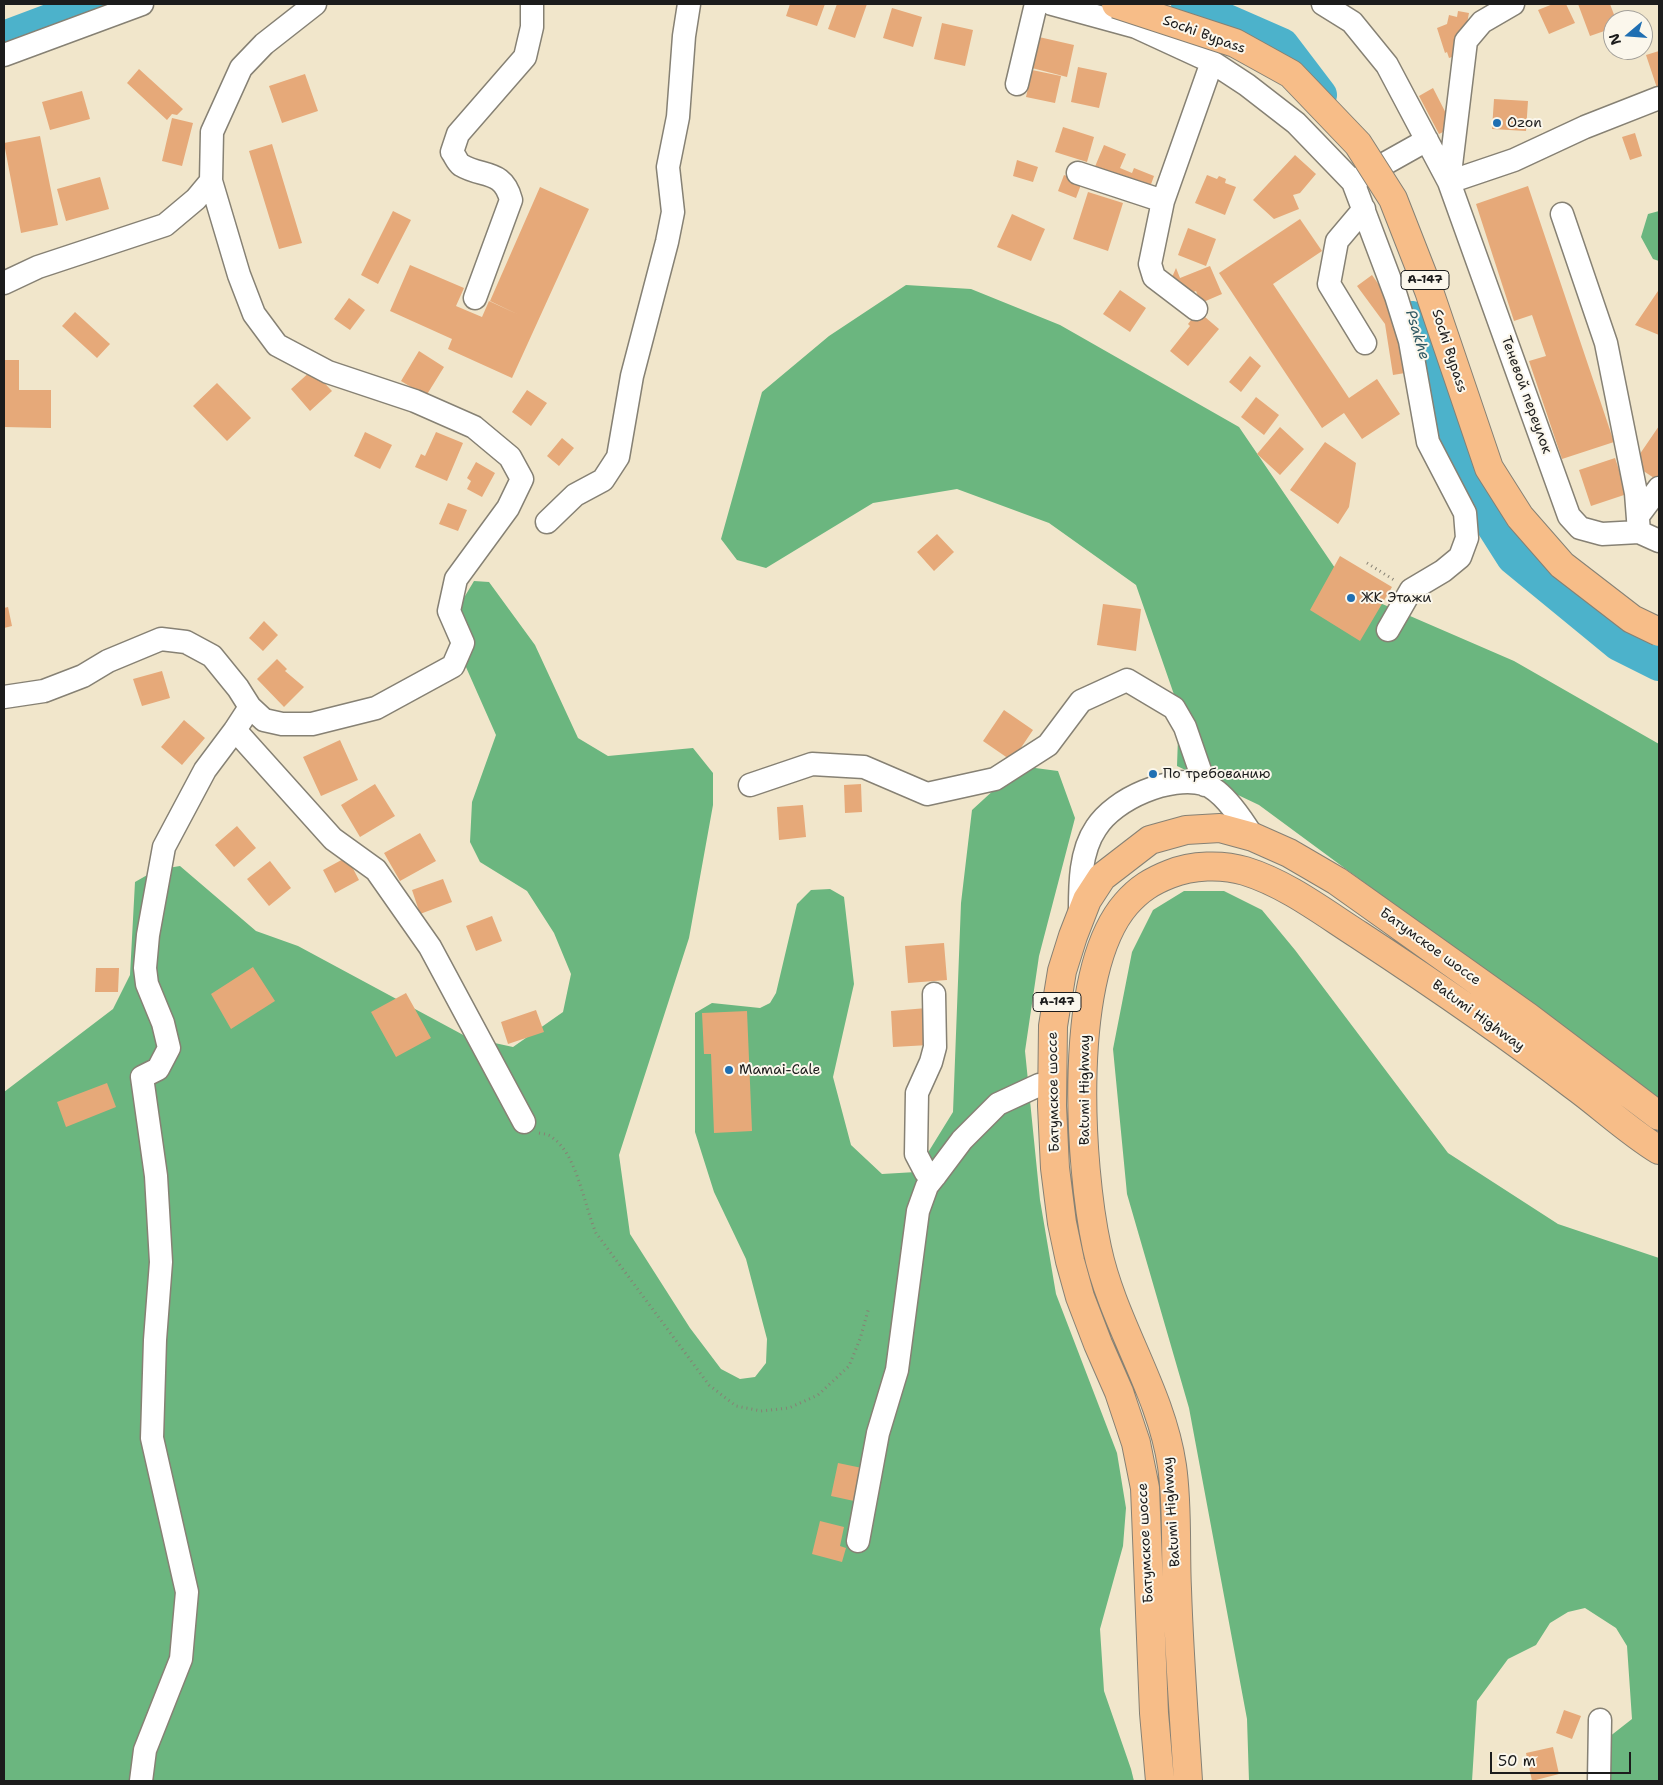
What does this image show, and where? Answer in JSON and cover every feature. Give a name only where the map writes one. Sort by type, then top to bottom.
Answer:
[{"type":"highway","name":"Sochi Bypass","points":[[1116,4],[1235,43],[1291,74],[1358,144],[1393,199],[1430,291],[1489,468],[1520,517],[1562,565],[1632,619],[1659,632]]},
{"type":"highway","name":"Батумское шоссе","points":[[1160,1781],[1154,1713],[1145,1488],[1136,1443],[1119,1392],[1080,1297],[1062,1224],[1055,1168],[1052,1085],[1053,1026],[1062,971],[1087,900],[1102,877],[1150,840],[1186,830],[1220,828],[1253,837],[1289,853],[1337,881],[1528,1017],[1659,1116]]},
{"type":"highway","name":"Batumi Highway","points":[[1188,1781],[1172,1466],[1160,1417],[1111,1296],[1098,1250],[1087,1185],[1083,1098],[1084,1034],[1095,971],[1102,945],[1123,907],[1152,881],[1181,870],[1212,866],[1241,870],[1266,879],[1307,902],[1444,990],[1575,1086],[1643,1140],[1659,1150]]},
{"type":"street","points":[[4,55],[142,4]]},
{"type":"street","points":[[4,697],[44,692],[83,676],[108,661],[161,640],[186,642],[212,656],[250,707],[264,720],[282,724],[312,724],[376,708],[453,666],[463,643],[450,611],[456,579],[508,508],[522,479],[510,457],[474,427],[415,400],[328,372],[277,345],[254,314],[240,276],[211,181],[212,132],[241,68],[264,44],[315,4]]},
{"type":"street","points":[[475,298],[511,200],[508,190],[499,179],[460,164],[452,152],[458,134],[525,57],[532,27],[532,4]]},
{"type":"street","points":[[547,522],[575,495],[603,480],[618,457],[632,376],[673,212],[668,168],[678,117],[684,36],[689,4]]},
{"type":"street","points":[[1017,84],[1036,4]]},
{"type":"street","points":[[1052,4],[1136,27],[1212,62],[1247,85],[1296,123],[1353,182],[1396,296],[1410,341],[1428,442],[1465,513],[1467,538],[1460,558],[1443,571],[1411,590],[1388,630]]},
{"type":"street","name":"Теневой переулок","points":[[1323,4],[1352,22],[1387,65],[1449,182],[1569,516],[1580,528],[1602,534],[1638,524],[1659,541]]},
{"type":"street","points":[[1335,4],[1352,22]]},
{"type":"street","name":"Теневой переулок","points":[[1449,182],[1466,42],[1482,22],[1513,4]]},
{"type":"street","points":[[1196,309],[1154,277],[1150,264],[1163,201],[1212,62]]},
{"type":"street","points":[[1449,182],[1514,160],[1585,127],[1659,98]]},
{"type":"street","points":[[1353,182],[1427,140]]},
{"type":"street","points":[[1078,173],[1163,201]]},
{"type":"street","points":[[4,283],[38,267],[165,225],[196,199],[211,181]]},
{"type":"street","points":[[1364,209],[1337,241],[1329,284],[1365,343]]},
{"type":"street","points":[[1562,214],[1606,343],[1636,494],[1638,524]]},
{"type":"street","points":[[1638,524],[1659,488]]},
{"type":"street","points":[[750,785],[812,764],[864,767],[927,794],[995,779],[1048,745],[1081,701],[1127,680],[1174,708],[1185,727],[1205,784]]},
{"type":"street","points":[[141,1781],[145,1750],[181,1659],[187,1592],[152,1438],[155,1340],[161,1262],[156,1176],[142,1077],[158,1068],[169,1048],[163,1022],[147,984],[145,968],[148,935],[164,847],[205,770],[250,707]]},
{"type":"street","points":[[235,730],[333,839],[376,870],[430,947],[524,1122]]},
{"type":"street","points":[[1080,919],[1080,883],[1086,852],[1096,828],[1114,809],[1129,799],[1165,785],[1184,783],[1205,784],[1224,797],[1240,816],[1253,837]]},
{"type":"street","points":[[934,994],[935,1047],[931,1062],[917,1093],[916,1154],[926,1173],[935,1176]]},
{"type":"street","points":[[858,1541],[878,1433],[897,1370],[918,1211],[927,1186],[962,1140],[998,1104],[1039,1085],[1052,1085]]},
{"type":"street","points":[[1599,1781],[1600,1720]]},
{"type":"path","points":[[1367,563],[1411,590]]},
{"type":"path","points":[[524,1122],[535,1132],[552,1136],[560,1144],[570,1159],[596,1233],[709,1385],[736,1406],[761,1411],[789,1408],[818,1395],[849,1366],[860,1339],[869,1307]]},
{"type":"green space","points":[[1659,211],[1659,261],[1653,259],[1641,237],[1648,214]]},
{"type":"green space","points":[[906,285],[971,289],[1060,325],[1239,427],[1350,590],[1514,661],[1659,744],[1659,1100],[1259,805],[1177,766],[1179,709],[1136,585],[1049,523],[957,489],[873,503],[766,568],[737,560],[721,539],[762,392],[829,336]]},
{"type":"green space","points":[[474,581],[489,582],[535,645],[578,738],[608,756],[693,748],[713,773],[713,805],[689,938],[619,1155],[630,1234],[690,1328],[721,1369],[740,1379],[755,1377],[766,1363],[767,1339],[746,1259],[714,1192],[695,1132],[695,1013],[712,1003],[760,1008],[770,1003],[776,993],[797,904],[811,890],[830,889],[844,897],[854,984],[833,1077],[851,1145],[882,1174],[916,1172],[953,1112],[961,903],[972,810],[1020,766],[1058,771],[1075,818],[1039,956],[1025,1051],[1040,1200],[1056,1294],[1117,1453],[1126,1508],[1123,1546],[1100,1629],[1104,1691],[1134,1781],[4,1781],[4,1092],[113,1009],[130,975],[135,882],[156,870],[180,866],[256,931],[298,946],[467,1037],[513,1047],[563,1012],[571,974],[554,933],[527,891],[480,862],[470,842],[472,802],[496,735],[454,640],[459,606]]},
{"type":"green space","points":[[1184,891],[1224,891],[1262,910],[1295,950],[1448,1153],[1558,1224],[1659,1258],[1659,1781],[1607,1781],[1609,1737],[1632,1719],[1627,1646],[1616,1628],[1585,1608],[1568,1612],[1550,1623],[1536,1645],[1508,1659],[1477,1701],[1472,1781],[1249,1781],[1247,1719],[1189,1408],[1127,1194],[1113,1049],[1132,952],[1153,910]]},
{"type":"building","points":[[790,4],[825,4],[817,26],[786,16]]},
{"type":"building","points":[[837,4],[867,4],[855,38],[828,29]]},
{"type":"building","points":[[1553,4],[1566,4],[1575,23],[1549,34],[1538,10]]},
{"type":"building","points":[[1578,4],[1610,4],[1612,10],[1603,10],[1603,31],[1590,36]]},
{"type":"building","points":[[892,8],[922,17],[913,47],[883,38]]},
{"type":"building","points":[[1458,11],[1469,13],[1461,54],[1449,58],[1447,52],[1445,53],[1437,28],[1447,24],[1449,15],[1457,17]]},
{"type":"building","points":[[942,23],[973,30],[965,66],[934,59]]},
{"type":"building","points":[[1039,37],[1074,45],[1067,77],[1032,68]]},
{"type":"building","points":[[1659,51],[1659,88],[1657,88],[1648,60],[1653,60],[1653,53]]},
{"type":"building","points":[[1078,67],[1107,73],[1099,108],[1071,102]]},
{"type":"building","points":[[139,69],[183,109],[177,115],[172,114],[167,120],[127,83]]},
{"type":"building","points":[[1032,70],[1061,76],[1055,103],[1026,97]]},
{"type":"building","points":[[305,74],[318,111],[282,123],[269,86]]},
{"type":"building","points":[[1433,88],[1453,127],[1439,134],[1419,96]]},
{"type":"building","points":[[82,91],[90,119],[50,130],[42,102]]},
{"type":"building","points":[[1494,99],[1528,101],[1526,131],[1492,129]]},
{"type":"building","points":[[172,118],[193,123],[182,166],[162,161]]},
{"type":"building","points":[[1063,127],[1094,137],[1087,162],[1055,152]]},
{"type":"building","points":[[1635,133],[1642,156],[1630,160],[1622,137]]},
{"type":"building","points":[[40,136],[58,225],[21,233],[4,143]]},
{"type":"building","points":[[272,144],[302,243],[279,249],[249,151]]},
{"type":"building","points":[[1104,145],[1126,154],[1120,168],[1132,173],[1134,168],[1154,176],[1149,190],[1094,169]]},
{"type":"building","points":[[1295,155],[1316,174],[1300,193],[1293,195],[1299,209],[1274,219],[1253,200]]},
{"type":"building","points":[[1017,160],[1038,167],[1033,182],[1013,176]]},
{"type":"building","points":[[1064,175],[1082,182],[1076,198],[1058,191]]},
{"type":"building","points":[[1207,175],[1217,179],[1219,176],[1226,179],[1225,183],[1236,187],[1225,215],[1195,203]]},
{"type":"building","points":[[100,177],[109,209],[66,221],[57,189]]},
{"type":"building","points":[[1528,186],[1614,442],[1562,459],[1529,361],[1546,356],[1532,315],[1514,321],[1476,204]]},
{"type":"building","points":[[540,187],[589,209],[512,378],[448,349],[452,339],[390,311],[410,265],[464,288],[456,306],[482,317],[489,301],[517,314],[490,301]]},
{"type":"building","points":[[1088,192],[1123,203],[1108,251],[1073,239]]},
{"type":"building","points":[[393,211],[411,220],[378,284],[361,275]]},
{"type":"building","points":[[1012,214],[1045,229],[1031,261],[997,247]]},
{"type":"building","points":[[1300,219],[1322,251],[1273,284],[1349,398],[1377,379],[1400,414],[1362,439],[1344,413],[1322,428],[1219,273]]},
{"type":"building","points":[[1188,228],[1216,239],[1206,266],[1178,255]]},
{"type":"building","points":[[1210,266],[1222,294],[1201,303],[1196,291],[1184,296],[1170,282],[1176,268],[1180,278]]},
{"type":"building","points":[[1372,275],[1399,313],[1411,372],[1393,375],[1385,324],[1357,286]]},
{"type":"building","points":[[1120,290],[1146,308],[1130,332],[1103,314]]},
{"type":"building","points":[[1659,292],[1659,335],[1635,325]]},
{"type":"building","points":[[349,298],[365,310],[350,330],[334,319]]},
{"type":"building","points":[[1198,311],[1219,329],[1188,366],[1170,351],[1190,326],[1188,324]]},
{"type":"building","points":[[75,312],[110,344],[97,358],[62,326]]},
{"type":"building","points":[[419,351],[444,367],[426,396],[401,381]]},
{"type":"building","points":[[1250,356],[1261,366],[1241,392],[1229,382]]},
{"type":"building","points":[[4,360],[19,360],[19,390],[51,390],[51,428],[4,427]]},
{"type":"building","points":[[312,370],[332,391],[310,411],[291,389]]},
{"type":"building","points":[[217,383],[251,418],[227,441],[193,406]]},
{"type":"building","points":[[527,390],[547,403],[531,426],[512,412]]},
{"type":"building","points":[[1256,397],[1279,415],[1264,435],[1241,417]]},
{"type":"building","points":[[1659,426],[1659,477],[1657,480],[1633,464]]},
{"type":"building","points":[[1280,427],[1304,449],[1280,475],[1257,454]]},
{"type":"building","points":[[365,432],[392,445],[380,469],[354,456]]},
{"type":"building","points":[[436,432],[463,443],[447,481],[415,467],[421,454],[425,456]]},
{"type":"building","points":[[562,438],[574,448],[559,466],[547,456]]},
{"type":"building","points":[[1325,442],[1356,463],[1349,507],[1338,524],[1290,490]]},
{"type":"building","points":[[1615,458],[1627,494],[1591,506],[1579,470]]},
{"type":"building","points":[[476,462],[495,473],[482,497],[467,489],[471,481],[467,478]]},
{"type":"building","points":[[448,503],[467,510],[458,531],[439,524]]},
{"type":"building","points":[[937,534],[954,552],[934,571],[917,552]]},
{"type":"building","name":"ЖК Этажи","points":[[1340,556],[1392,587],[1360,641],[1310,610]]},
{"type":"building","points":[[1103,604],[1141,609],[1136,651],[1097,645]]},
{"type":"building","points":[[8,607],[12,626],[4,628],[4,608]]},
{"type":"building","points":[[264,621],[278,635],[263,651],[249,638]]},
{"type":"building","points":[[277,659],[287,669],[285,671],[304,687],[284,707],[257,679]]},
{"type":"building","points":[[162,671],[170,698],[142,706],[133,679]]},
{"type":"building","points":[[1004,710],[1033,730],[1012,761],[983,741]]},
{"type":"building","points":[[184,720],[205,738],[182,765],[161,747]]},
{"type":"building","points":[[340,740],[358,780],[321,796],[303,757]]},
{"type":"building","points":[[375,784],[395,816],[360,837],[341,805]]},
{"type":"building","points":[[861,784],[862,812],[845,813],[844,785]]},
{"type":"building","points":[[803,805],[806,837],[779,840],[777,807]]},
{"type":"building","points":[[237,826],[256,848],[234,867],[215,845]]},
{"type":"building","points":[[420,833],[436,861],[400,881],[384,853]]},
{"type":"building","points":[[347,857],[359,880],[335,893],[323,870]]},
{"type":"building","points":[[270,861],[291,888],[269,906],[247,879]]},
{"type":"building","points":[[443,879],[452,902],[420,914],[412,890]]},
{"type":"building","points":[[492,916],[502,941],[476,951],[466,926]]},
{"type":"building","points":[[944,943],[947,980],[908,983],[905,946]]},
{"type":"building","points":[[253,967],[275,1001],[231,1029],[211,994]]},
{"type":"building","points":[[96,968],[119,968],[118,992],[95,992]]},
{"type":"building","points":[[406,993],[431,1038],[396,1057],[371,1012]]},
{"type":"building","points":[[927,1008],[929,1045],[893,1047],[891,1011]]},
{"type":"building","points":[[536,1010],[544,1032],[508,1044],[501,1022]]},
{"type":"building","points":[[747,1011],[752,1131],[714,1133],[711,1054],[704,1054],[702,1013]]},
{"type":"building","points":[[107,1083],[116,1107],[66,1127],[57,1102]]},
{"type":"building","points":[[838,1463],[862,1468],[854,1501],[831,1496]]},
{"type":"building","points":[[820,1521],[844,1527],[840,1546],[846,1548],[842,1562],[812,1554]]},
{"type":"building","points":[[1564,1710],[1581,1716],[1572,1739],[1556,1733]]},
{"type":"building","points":[[1553,1747],[1559,1774],[1532,1781],[1526,1753]]},
{"type":"waterway","name":"Psakhe","points":[[4,38],[94,4]]},
{"type":"waterway","name":"Psakhe","points":[[1188,4],[1282,45],[1320,95]]},
{"type":"waterway","name":"Psakhe","points":[[1412,318],[1440,410],[1480,505],[1513,557],[1619,644],[1659,664]]},
{"type":"place","name":"Ozon","points":[[1497,123]]},
{"type":"place","name":"ЖК Этажи","points":[[1351,598]]},
{"type":"place","name":"По требованию","points":[[1153,774]]},
{"type":"place","name":"Mamai-Cale","points":[[729,1070]]}]
